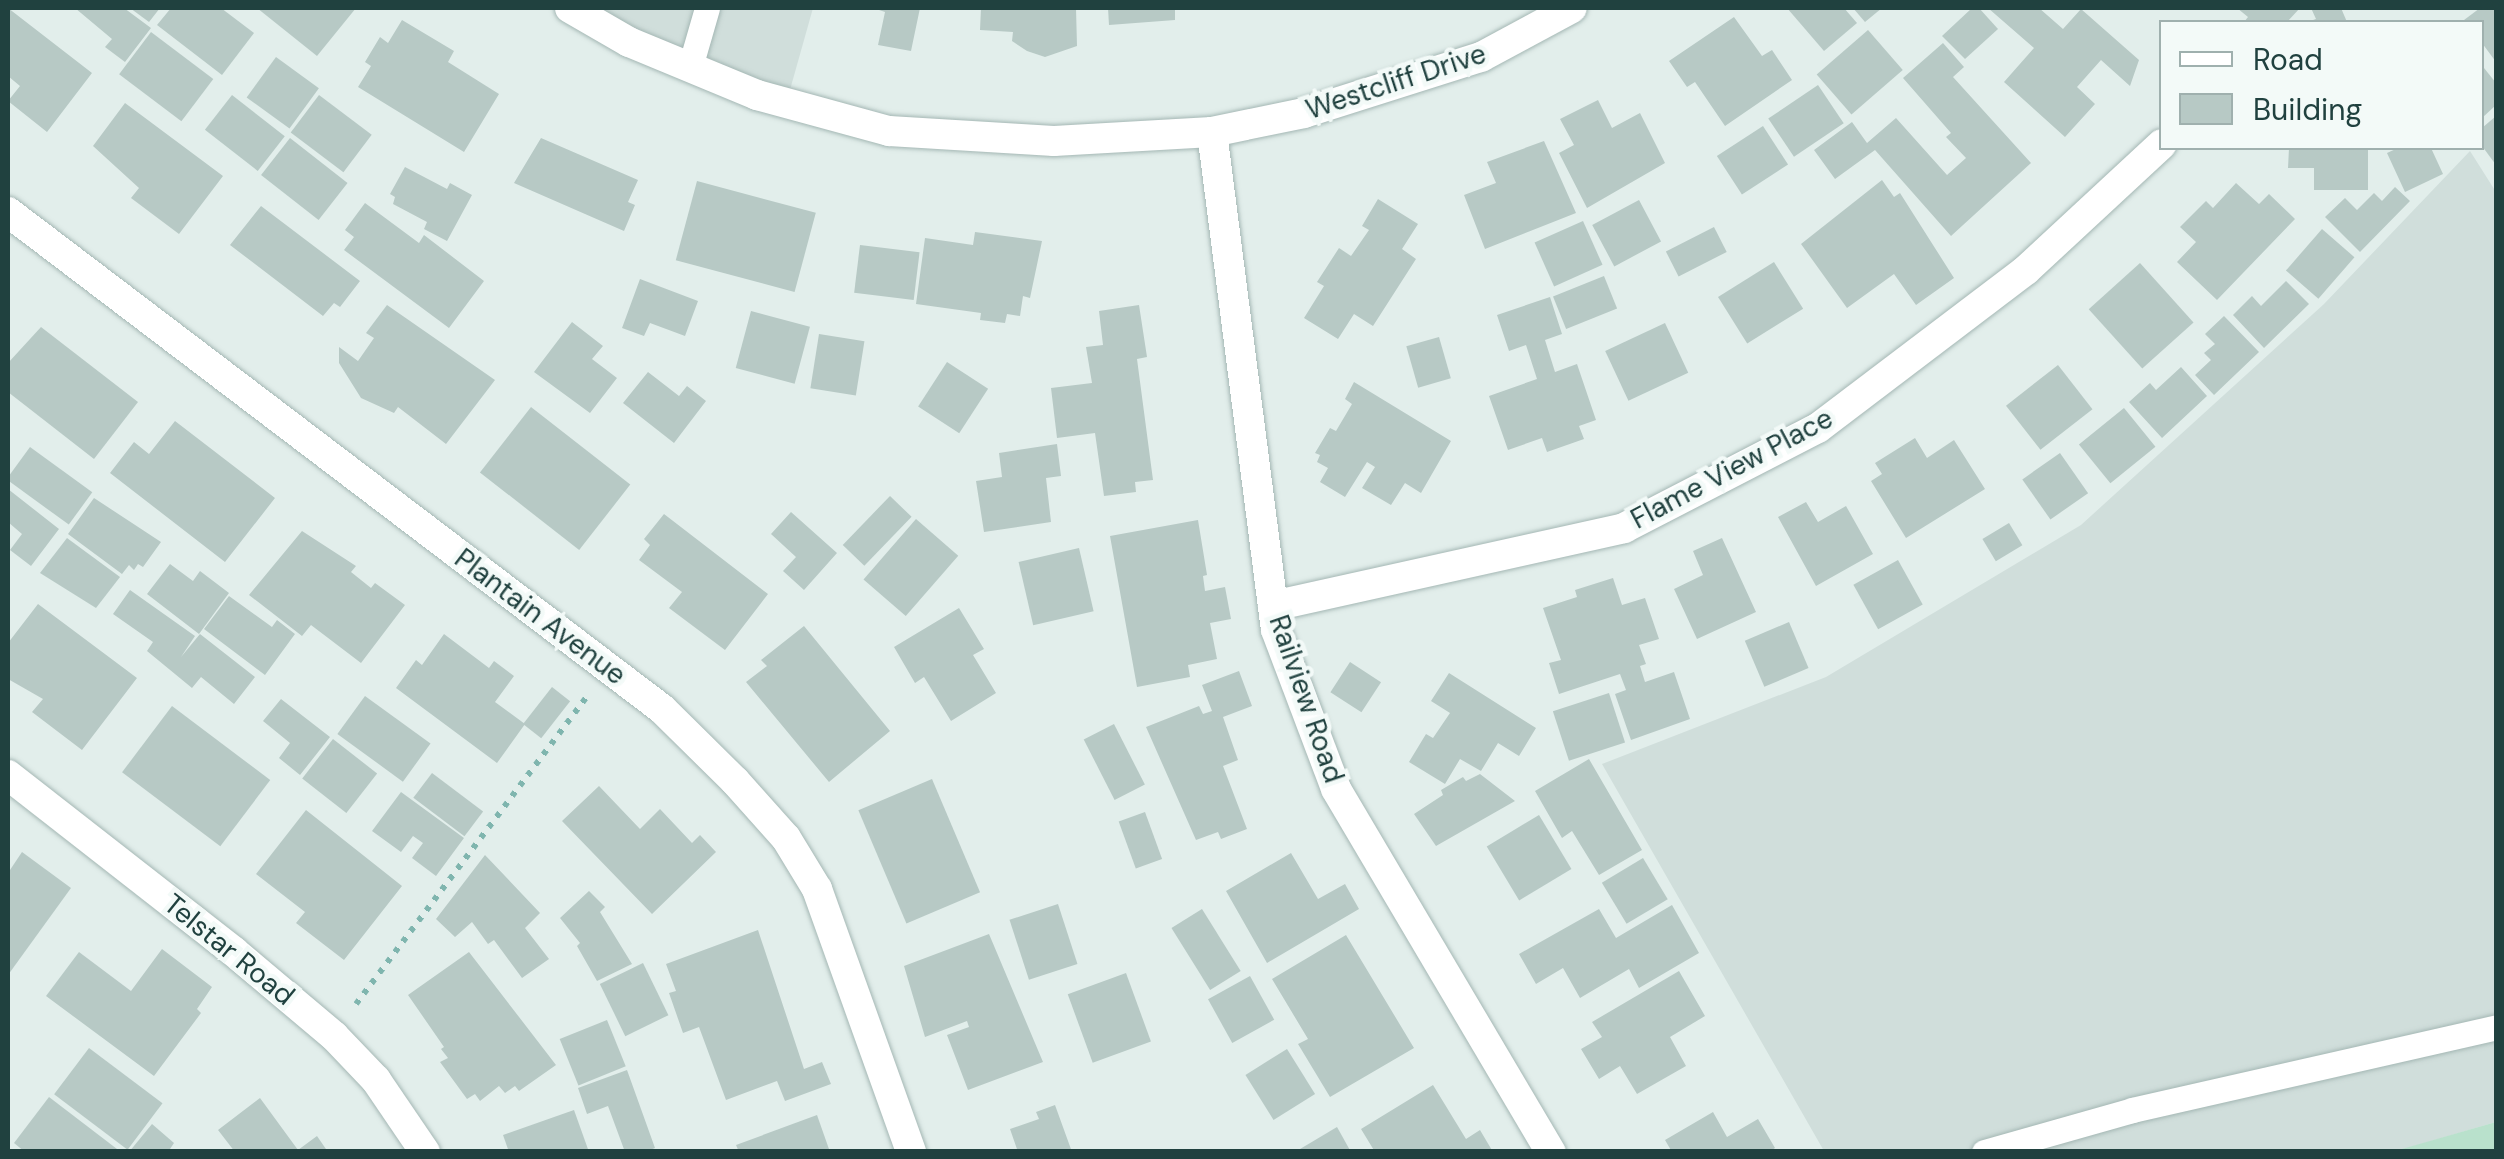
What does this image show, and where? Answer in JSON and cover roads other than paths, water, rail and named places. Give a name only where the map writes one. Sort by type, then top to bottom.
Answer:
[{"type":"street","name":"Westcliff Drive","points":[[570,8],[629,42],[757,95],[889,130],[1054,142],[1212,132],[1304,113],[1480,57],[1572,8]]},
{"type":"street","name":"Railview Road","points":[[1212,132],[1276,630],[1336,789],[1551,1152]]},
{"type":"street","name":"Flame View Place","points":[[1273,606],[1624,528],[1818,428],[2026,270],[2159,147]]},
{"type":"street","name":"Plantain Avenue","points":[[8,212],[662,709],[786,838],[817,890],[911,1152]]},
{"type":"street","name":"Telstar Road","points":[[8,775],[234,951],[334,1036],[376,1080],[425,1152]]},
{"type":"lane","points":[[690,67],[707,8]]},
{"type":"lane","points":[[1984,1152],[2132,1110],[2496,1027]]}]
